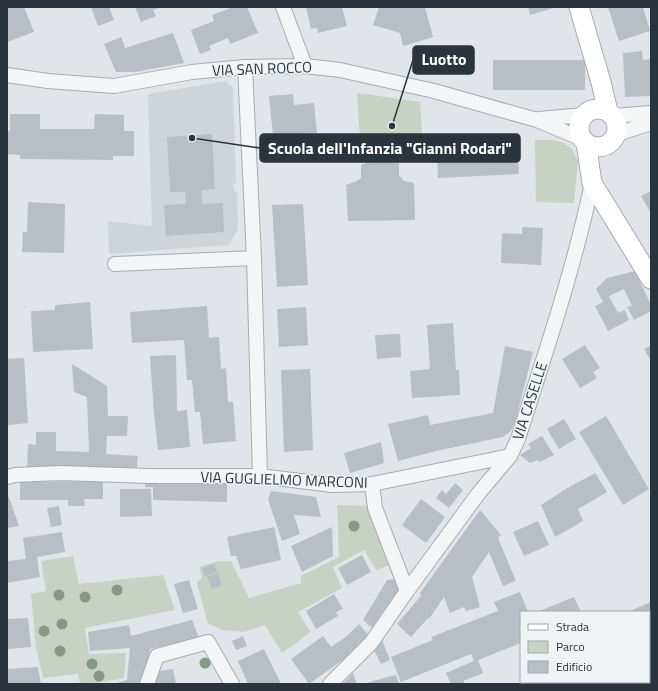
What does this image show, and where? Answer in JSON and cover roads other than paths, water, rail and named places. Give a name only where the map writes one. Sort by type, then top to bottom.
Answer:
[{"type":"street","points":[[284,7],[305,66]]},
{"type":"street","name":"VIA CASELLE","points":[[330,684],[371,643],[478,494],[510,456],[518,439],[567,283],[592,182],[599,127],[601,82],[579,7]]},
{"type":"street","name":"VIA SAN ROCCO","points":[[7,75],[48,81],[114,86],[192,72],[305,66],[340,70],[434,91],[537,120],[599,127]]},
{"type":"street","points":[[245,68],[254,258],[260,476]]},
{"type":"street","points":[[599,127],[651,113]]},
{"type":"street","name":"VIA SAN ROCCO","points":[[537,120],[599,127]]},
{"type":"street","points":[[599,127],[651,123]]},
{"type":"street","points":[[592,182],[651,279]]},
{"type":"street","points":[[115,264],[254,258]]},
{"type":"street","name":"VIA GUGLIELMO MARCONI","points":[[7,477],[60,473],[149,476],[260,476],[332,485],[372,484],[510,456]]},
{"type":"street","points":[[372,484],[375,508],[407,591]]},
{"type":"street","points":[[148,684],[157,656],[208,642],[232,684]]},
{"type":"place","name":"Luotto","points":[[392,126]]},
{"type":"place","name":"Scuola dell'Infanzia \"Gianni Rodari\"","points":[[192,138]]}]
